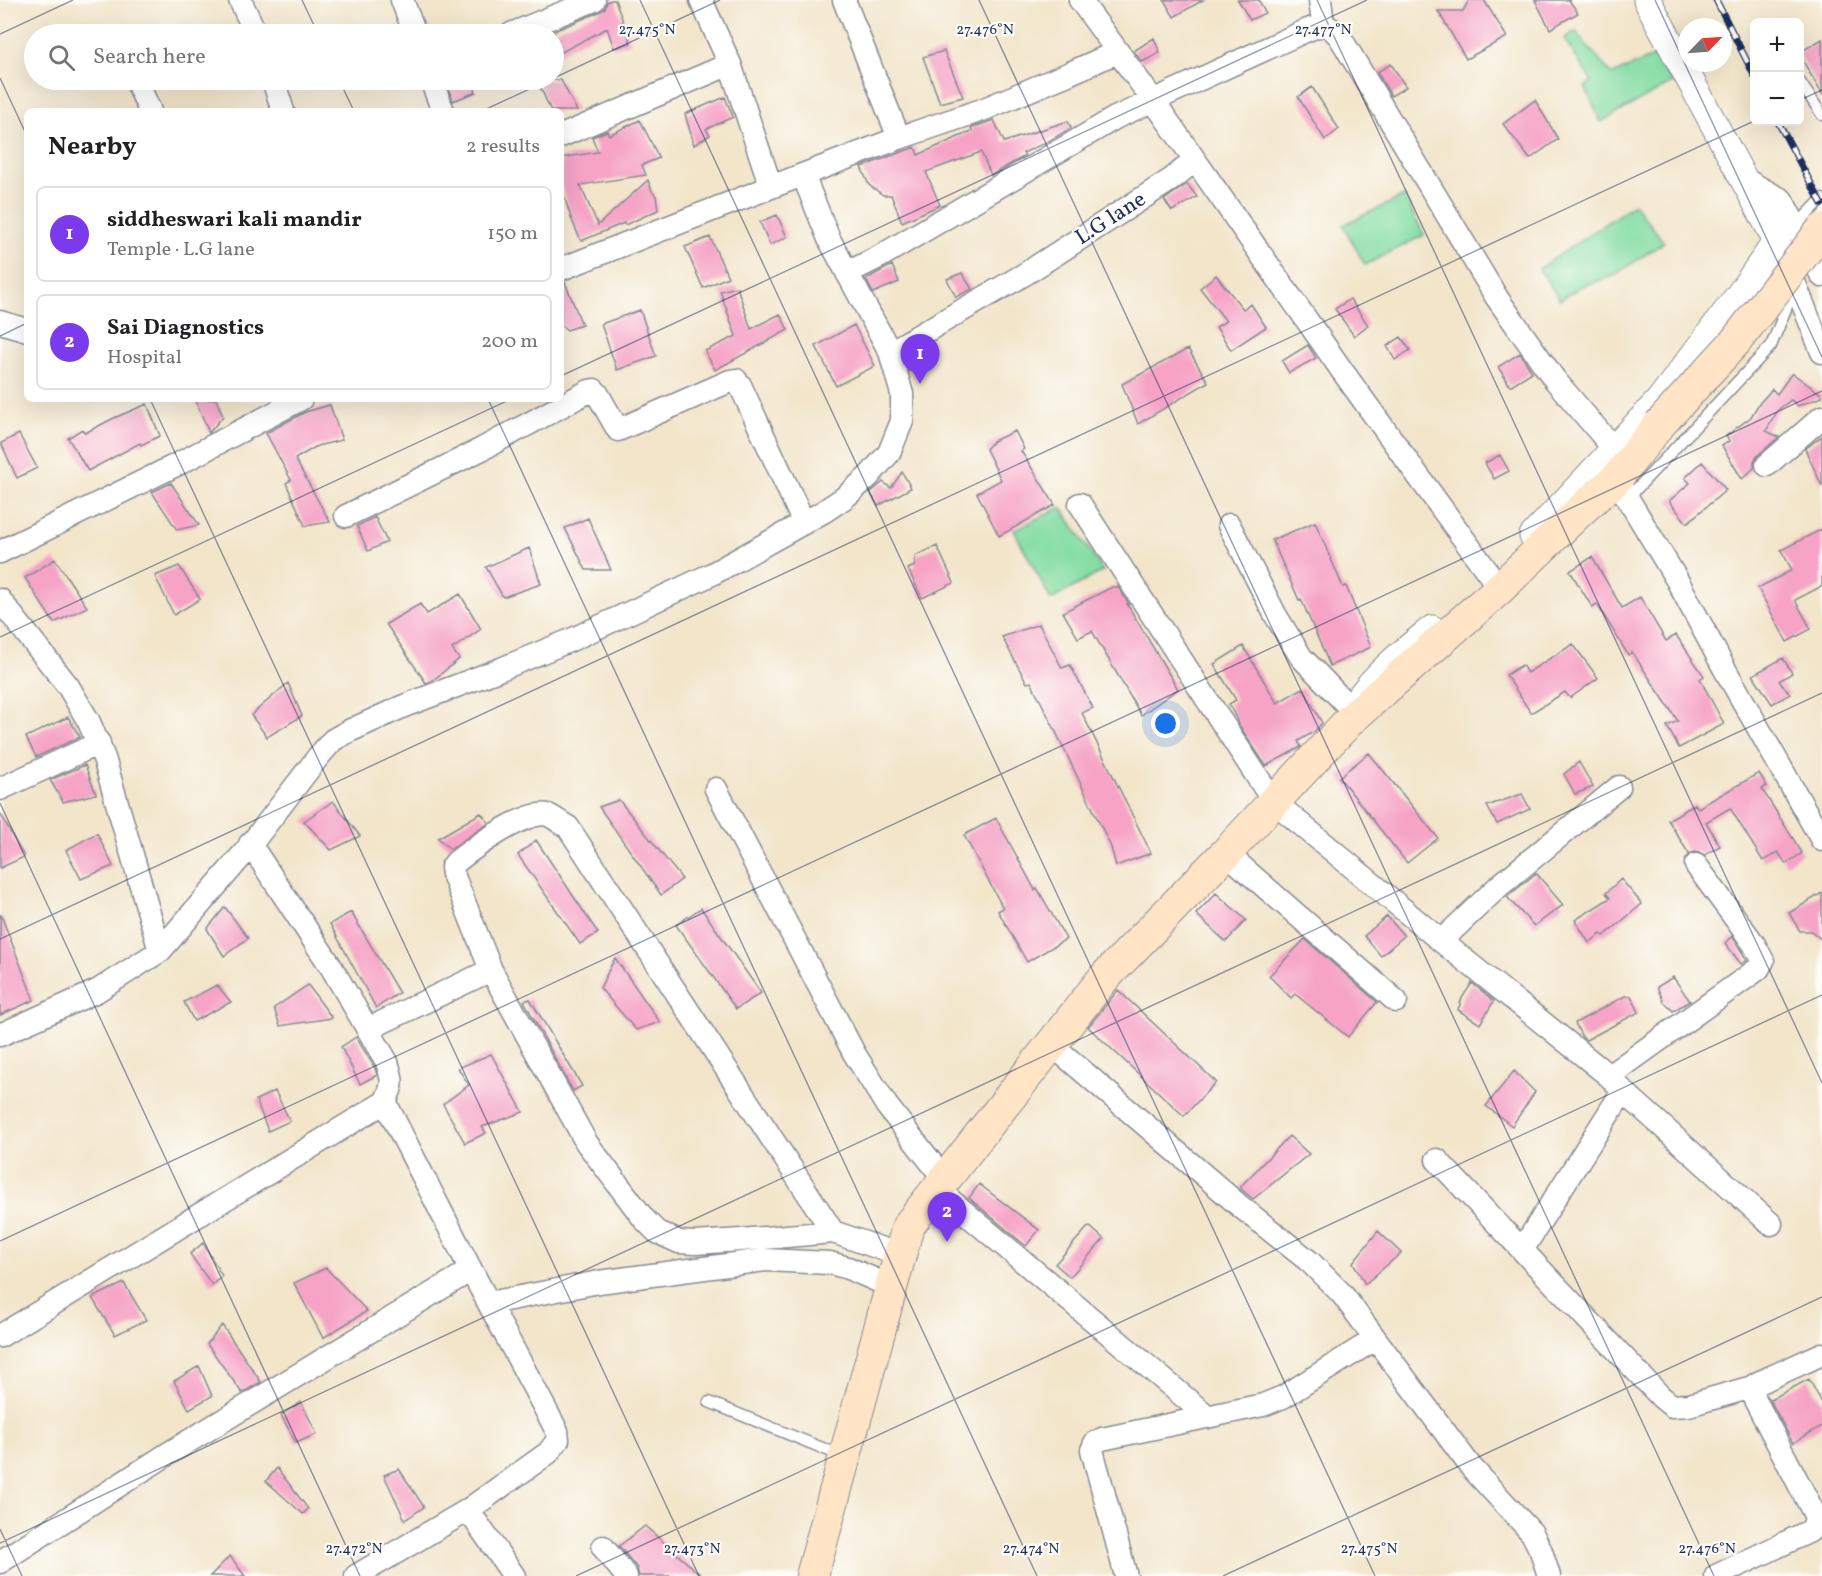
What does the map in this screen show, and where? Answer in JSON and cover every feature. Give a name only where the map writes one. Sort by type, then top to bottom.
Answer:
[{"type":"main road","points":[[812,1576],[908,1226],[1103,979],[1226,854],[1351,714],[1619,476],[1659,425],[1735,342],[1799,233]]},
{"type":"street","points":[[240,0],[251,24]]},
{"type":"street","points":[[402,0],[411,24]]},
{"type":"street","points":[[526,24],[550,8],[594,0]]},
{"type":"street","points":[[701,0],[730,64],[771,187]]},
{"type":"street","points":[[844,0],[899,138]]},
{"type":"street","points":[[1080,0],[1495,584]]},
{"type":"street","points":[[1320,0],[1323,24]]},
{"type":"street","points":[[1647,0],[1742,178],[1799,233],[1811,273],[1822,352]]},
{"type":"street","points":[[847,273],[898,246],[1101,126],[1153,100],[1323,24],[1330,26],[1340,37],[1497,298],[1619,476],[1822,840]]},
{"type":"street","points":[[564,268],[899,138],[982,110],[1117,52]]},
{"type":"street","points":[[564,135],[730,64]]},
{"type":"street","points":[[141,90],[149,108]]},
{"type":"street","points":[[277,90],[283,108]]},
{"type":"street","points":[[434,90],[442,108]]},
{"type":"street","name":"L.G lane","points":[[890,352],[1025,274],[1172,179],[1194,161]]},
{"type":"street","points":[[0,1035],[97,991],[160,951],[245,852],[333,740],[404,706],[501,669],[602,626],[712,574],[804,523],[844,498],[868,477],[889,453],[902,421],[902,394],[890,352],[829,239],[803,175]]},
{"type":"street","points":[[1619,476],[1659,401],[1737,298],[1799,233]]},
{"type":"street","points":[[0,322],[24,329]]},
{"type":"street","points":[[346,516],[482,449],[589,391],[594,390],[597,393],[618,430],[729,381],[736,380],[804,523]]},
{"type":"street","points":[[0,552],[180,463],[295,402]]},
{"type":"street","points":[[1767,465],[1822,417]]},
{"type":"street","points":[[1080,504],[1273,801],[1616,1084],[1771,1224]]},
{"type":"street","points":[[1229,525],[1276,616],[1301,657],[1351,714]]},
{"type":"street","points":[[0,600],[68,686],[99,743],[160,951]]},
{"type":"street","points":[[0,789],[99,743]]},
{"type":"street","points":[[1441,941],[1499,886],[1619,787]]},
{"type":"street","points":[[716,789],[854,1053],[887,1106],[941,1184],[1208,1417]]},
{"type":"street","points":[[833,1232],[568,827],[546,815],[531,816],[517,821],[461,858],[452,867],[491,970],[586,1142],[644,1219],[657,1232],[679,1242],[741,1240],[833,1232],[900,1255]]},
{"type":"street","points":[[0,1336],[385,1102],[392,1088],[392,1076],[387,1062],[330,965],[250,844]]},
{"type":"street","points":[[1226,854],[1396,1001]]},
{"type":"street","points":[[1522,1250],[1616,1084],[1758,969],[1763,961],[1754,944],[1696,865]]},
{"type":"street","points":[[368,1029],[491,970]]},
{"type":"street","points":[[1051,1044],[1241,1207],[1310,1262],[1342,1294],[1472,1467],[1532,1533],[1549,1576]]},
{"type":"street","points":[[357,1576],[468,1510],[548,1453],[558,1440],[557,1431],[385,1102]]},
{"type":"street","points":[[1437,1160],[1660,1398],[1672,1406],[1689,1405],[1752,1388],[1822,1354]]},
{"type":"street","points":[[489,1303],[599,1282],[765,1260],[830,1263],[848,1268],[892,1287]]},
{"type":"street","points":[[0,1562],[166,1455],[471,1270]]},
{"type":"street","points":[[1126,1576],[1092,1450],[1095,1443],[1102,1439],[1263,1405],[1283,1397],[1375,1339]]},
{"type":"street","points":[[1716,1576],[1810,1531],[1816,1522],[1815,1515],[1752,1394],[1752,1388]]},
{"type":"street","points":[[468,1510],[514,1576]]},
{"type":"street","points":[[603,1547],[626,1576]]},
{"type":"lane","points":[[1804,88],[1822,115]]},
{"type":"lane","points":[[1799,233],[1822,199]]},
{"type":"lane","points":[[1619,476],[1771,346],[1811,273]]},
{"type":"lane","points":[[709,1402],[845,1457]]},
{"type":"green space","points":[[1575,31],[1612,75],[1655,56],[1672,83],[1601,122],[1585,87],[1592,81],[1564,39]]},
{"type":"green space","points":[[1404,196],[1424,235],[1365,265],[1343,225]]},
{"type":"green space","points":[[1634,204],[1664,242],[1613,276],[1580,287],[1560,300],[1539,269]]},
{"type":"green space","points":[[1061,507],[1103,571],[1051,600],[1014,530]]},
{"type":"building","points":[[615,0],[631,43],[614,48],[607,28],[564,51],[564,27],[599,12],[605,8],[607,2]]},
{"type":"building","points":[[1164,0],[1203,0],[1174,17]]},
{"type":"building","points":[[1238,0],[1259,0],[1265,13],[1250,20]]},
{"type":"building","points":[[1469,0],[1484,0],[1507,37],[1466,59],[1438,11],[1463,11]]},
{"type":"building","points":[[1535,0],[1569,0],[1578,13],[1550,29]]},
{"type":"building","points":[[1154,38],[1160,53],[1142,62],[1134,51]]},
{"type":"building","points":[[1822,39],[1822,94],[1804,63],[1804,50]]},
{"type":"building","points":[[944,51],[963,97],[940,103],[923,57]]},
{"type":"building","points":[[1391,64],[1406,87],[1391,96],[1377,72]]},
{"type":"building","points":[[564,86],[577,111],[564,111],[564,108],[550,108],[542,90],[564,90]]},
{"type":"building","points":[[1312,87],[1339,129],[1325,140],[1298,97]]},
{"type":"building","points":[[449,90],[475,90],[476,92],[453,101]]},
{"type":"building","points":[[725,97],[733,117],[706,129],[710,135],[694,145],[685,114]]},
{"type":"building","points":[[1535,100],[1558,139],[1530,159],[1503,124]]},
{"type":"building","points":[[640,120],[659,158],[642,165],[646,175],[580,185],[598,225],[648,180],[656,196],[658,210],[581,241],[564,196],[564,158],[598,152],[592,137],[607,131],[609,135]]},
{"type":"building","points":[[994,120],[1004,142],[1068,121],[1071,128],[1023,153],[1025,156],[991,175],[981,152],[926,172],[940,205],[902,222],[891,195],[883,195],[869,185],[861,167],[915,147],[918,155],[972,131],[971,128]]},
{"type":"building","points":[[1187,184],[1197,197],[1172,211],[1164,200]]},
{"type":"building","points":[[777,215],[787,237],[770,245],[760,222]]},
{"type":"building","points":[[710,237],[728,277],[703,288],[685,247]]},
{"type":"building","points":[[892,265],[899,282],[873,293],[866,279]]},
{"type":"building","points":[[962,273],[972,289],[956,297],[947,279]]},
{"type":"building","points":[[1216,275],[1243,309],[1251,304],[1266,327],[1231,350],[1216,327],[1226,321],[1200,288]]},
{"type":"building","points":[[564,282],[582,325],[567,330],[564,328]]},
{"type":"building","points":[[737,287],[751,329],[780,314],[788,330],[715,370],[705,351],[736,336],[720,291]]},
{"type":"building","points":[[1350,299],[1368,325],[1354,336],[1335,309]]},
{"type":"building","points":[[640,310],[656,356],[617,370],[601,324]]},
{"type":"building","points":[[854,325],[875,366],[836,386],[816,346]]},
{"type":"building","points":[[1401,337],[1410,350],[1395,360],[1387,346]]},
{"type":"building","points":[[1308,345],[1316,358],[1289,373],[1282,361]]},
{"type":"building","points":[[1188,349],[1208,382],[1138,424],[1122,384]]},
{"type":"building","points":[[1520,353],[1532,372],[1510,386],[1498,367]]},
{"type":"building","points":[[1792,373],[1822,397],[1798,406],[1791,400],[1778,410],[1766,431],[1779,437],[1758,455],[1754,461],[1754,468],[1742,479],[1722,446],[1729,441],[1726,436],[1751,417],[1772,389],[1777,394]]},
{"type":"building","points":[[196,402],[217,402],[223,416],[209,433]]},
{"type":"building","points":[[147,404],[160,436],[141,445],[140,443],[88,471],[68,438],[82,429],[85,433]]},
{"type":"building","points":[[330,405],[342,440],[317,446],[295,459],[330,522],[305,526],[286,483],[291,480],[266,433],[305,412]]},
{"type":"building","points":[[1015,431],[1024,449],[1021,451],[1055,505],[999,536],[977,493],[1001,480],[986,449],[993,441]]},
{"type":"building","points":[[19,434],[37,468],[17,478],[1,443]]},
{"type":"building","points":[[1822,436],[1822,486],[1805,449]]},
{"type":"building","points":[[1500,455],[1509,471],[1494,479],[1485,463]]},
{"type":"building","points":[[1702,462],[1726,490],[1687,523],[1669,501],[1690,483],[1685,478]]},
{"type":"building","points":[[902,472],[911,488],[878,506],[870,493],[883,482],[891,488]]},
{"type":"building","points":[[171,483],[199,525],[177,530],[152,492]]},
{"type":"building","points":[[375,517],[387,542],[368,551],[357,526]]},
{"type":"building","points":[[588,518],[611,570],[586,570],[565,528]]},
{"type":"building","points":[[1315,522],[1343,587],[1346,586],[1371,647],[1330,666],[1272,540]]},
{"type":"building","points":[[1822,529],[1822,586],[1795,600],[1811,629],[1787,642],[1758,588],[1792,570],[1781,550]]},
{"type":"building","points":[[937,546],[954,583],[922,598],[908,569],[915,566],[915,556]]},
{"type":"building","points":[[529,548],[541,584],[503,597],[486,567]]},
{"type":"building","points":[[1592,557],[1622,608],[1640,597],[1666,641],[1676,635],[1704,676],[1700,679],[1724,724],[1679,748],[1667,726],[1678,721],[1632,652],[1628,655],[1597,604],[1592,607],[1570,571]]},
{"type":"building","points":[[55,559],[87,607],[54,623],[25,578]]},
{"type":"building","points":[[179,566],[200,599],[174,615],[155,576]]},
{"type":"building","points":[[1112,587],[1118,587],[1129,604],[1127,604],[1178,689],[1141,715],[1092,631],[1078,638],[1063,612]]},
{"type":"building","points":[[460,594],[481,629],[452,649],[459,659],[432,681],[426,683],[386,624],[420,604],[427,614]]},
{"type":"building","points":[[1039,624],[1062,668],[1070,665],[1093,708],[1082,713],[1151,853],[1116,866],[1111,847],[1053,726],[1031,682],[1027,683],[1002,637]]},
{"type":"building","points":[[1573,644],[1598,678],[1570,698],[1565,692],[1531,713],[1506,675],[1522,665],[1527,673]]},
{"type":"building","points":[[1243,646],[1277,703],[1303,688],[1322,723],[1314,732],[1298,741],[1301,747],[1266,766],[1241,728],[1229,704],[1236,700],[1214,664]]},
{"type":"building","points":[[1783,658],[1792,673],[1779,681],[1790,694],[1772,704],[1753,675]]},
{"type":"building","points":[[288,683],[302,716],[267,737],[251,715]]},
{"type":"building","points":[[68,717],[80,737],[36,757],[26,737]]},
{"type":"building","points":[[1369,753],[1438,838],[1407,863],[1339,777]]},
{"type":"building","points":[[1579,762],[1593,787],[1575,794],[1564,774]]},
{"type":"building","points":[[85,765],[96,794],[63,802],[50,780]]},
{"type":"building","points":[[1759,773],[1767,786],[1762,789],[1802,853],[1786,864],[1778,852],[1763,861],[1730,808],[1706,822],[1720,846],[1705,855],[1695,852],[1689,854],[1668,820],[1695,804],[1698,808]]},
{"type":"building","points":[[1522,794],[1530,809],[1497,824],[1487,806]]},
{"type":"building","points":[[619,800],[682,879],[661,895],[599,807]]},
{"type":"building","points":[[333,801],[360,836],[331,850],[304,821]]},
{"type":"building","points":[[0,813],[24,857],[0,868]]},
{"type":"building","points":[[481,813],[489,823],[450,849],[438,838]]},
{"type":"building","points":[[996,818],[1035,890],[1037,888],[1066,939],[1027,962],[998,911],[1003,908],[964,835]]},
{"type":"building","points":[[97,833],[113,866],[81,879],[66,850]]},
{"type":"building","points":[[536,840],[598,933],[580,944],[518,855]]},
{"type":"building","points":[[1536,873],[1563,905],[1534,926],[1507,897]]},
{"type":"building","points":[[1621,879],[1642,904],[1604,936],[1601,934],[1589,943],[1575,920],[1610,898],[1606,893]]},
{"type":"building","points":[[1216,893],[1246,920],[1226,942],[1196,914]]},
{"type":"building","points":[[1822,893],[1822,940],[1811,931],[1800,931],[1789,913]]},
{"type":"building","points":[[225,907],[248,938],[224,956],[207,929]]},
{"type":"building","points":[[701,908],[761,993],[736,1009],[676,925]]},
{"type":"building","points":[[351,912],[399,993],[376,1008],[330,924]]},
{"type":"building","points":[[0,915],[34,1000],[0,1015]]},
{"type":"building","points":[[1387,916],[1404,936],[1381,956],[1364,936]]},
{"type":"building","points":[[1732,936],[1747,960],[1741,964],[1725,943]]},
{"type":"building","points":[[1305,939],[1377,1002],[1348,1037],[1295,994],[1291,998],[1269,976]]},
{"type":"building","points":[[615,958],[660,1022],[636,1030],[600,988]]},
{"type":"building","points":[[1673,977],[1690,1001],[1673,1011],[1664,1002],[1657,987]]},
{"type":"building","points":[[1472,983],[1494,1001],[1480,1024],[1458,1010],[1462,998]]},
{"type":"building","points":[[217,985],[231,1002],[194,1021],[184,1002]]},
{"type":"building","points":[[308,985],[332,1018],[280,1026],[274,1008]]},
{"type":"building","points":[[1118,990],[1216,1082],[1184,1116],[1088,1027]]},
{"type":"building","points":[[1625,996],[1631,996],[1639,1012],[1586,1040],[1582,1037],[1575,1023]]},
{"type":"building","points":[[530,999],[582,1086],[573,1091],[524,1001]]},
{"type":"building","points":[[356,1037],[377,1075],[360,1084],[341,1047]]},
{"type":"building","points":[[491,1054],[523,1112],[482,1127],[486,1133],[465,1143],[443,1104],[469,1085],[458,1068]]},
{"type":"building","points":[[1514,1071],[1535,1092],[1512,1126],[1486,1106]]},
{"type":"building","points":[[275,1091],[290,1121],[268,1131],[256,1100]]},
{"type":"building","points":[[1289,1136],[1309,1154],[1253,1199],[1241,1189],[1241,1186]]},
{"type":"building","points":[[979,1184],[1039,1230],[1026,1246],[969,1198]]},
{"type":"building","points":[[1089,1226],[1104,1239],[1070,1277],[1055,1264]]},
{"type":"building","points":[[1378,1231],[1401,1253],[1365,1284],[1353,1262]]},
{"type":"building","points":[[203,1243],[222,1276],[212,1285],[190,1254]]},
{"type":"building","points":[[326,1268],[367,1311],[323,1338],[294,1283]]},
{"type":"building","points":[[124,1283],[146,1320],[115,1335],[92,1298]]},
{"type":"building","points":[[222,1325],[261,1382],[242,1393],[207,1344]]},
{"type":"building","points":[[199,1366],[212,1396],[189,1409],[174,1381]]},
{"type":"building","points":[[1809,1379],[1822,1403],[1822,1426],[1793,1443],[1770,1400]]},
{"type":"building","points":[[301,1402],[317,1434],[296,1443],[281,1415]]},
{"type":"building","points":[[277,1468],[308,1509],[303,1514],[266,1481]]},
{"type":"building","points":[[399,1469],[424,1507],[405,1520],[384,1475]]},
{"type":"building","points":[[645,1526],[702,1576],[639,1576],[637,1568],[619,1546]]},
{"type":"building","points":[[230,1556],[245,1576],[210,1576]]},
{"type":"railway","points":[[1716,0],[1752,72]]},
{"type":"railway","points":[[1780,126],[1822,204]]},
{"type":"place","name":"siddheswari kali mandir","points":[[920,384]]},
{"type":"place","name":"Sai Diagnostics","points":[[947,1242]]}]
